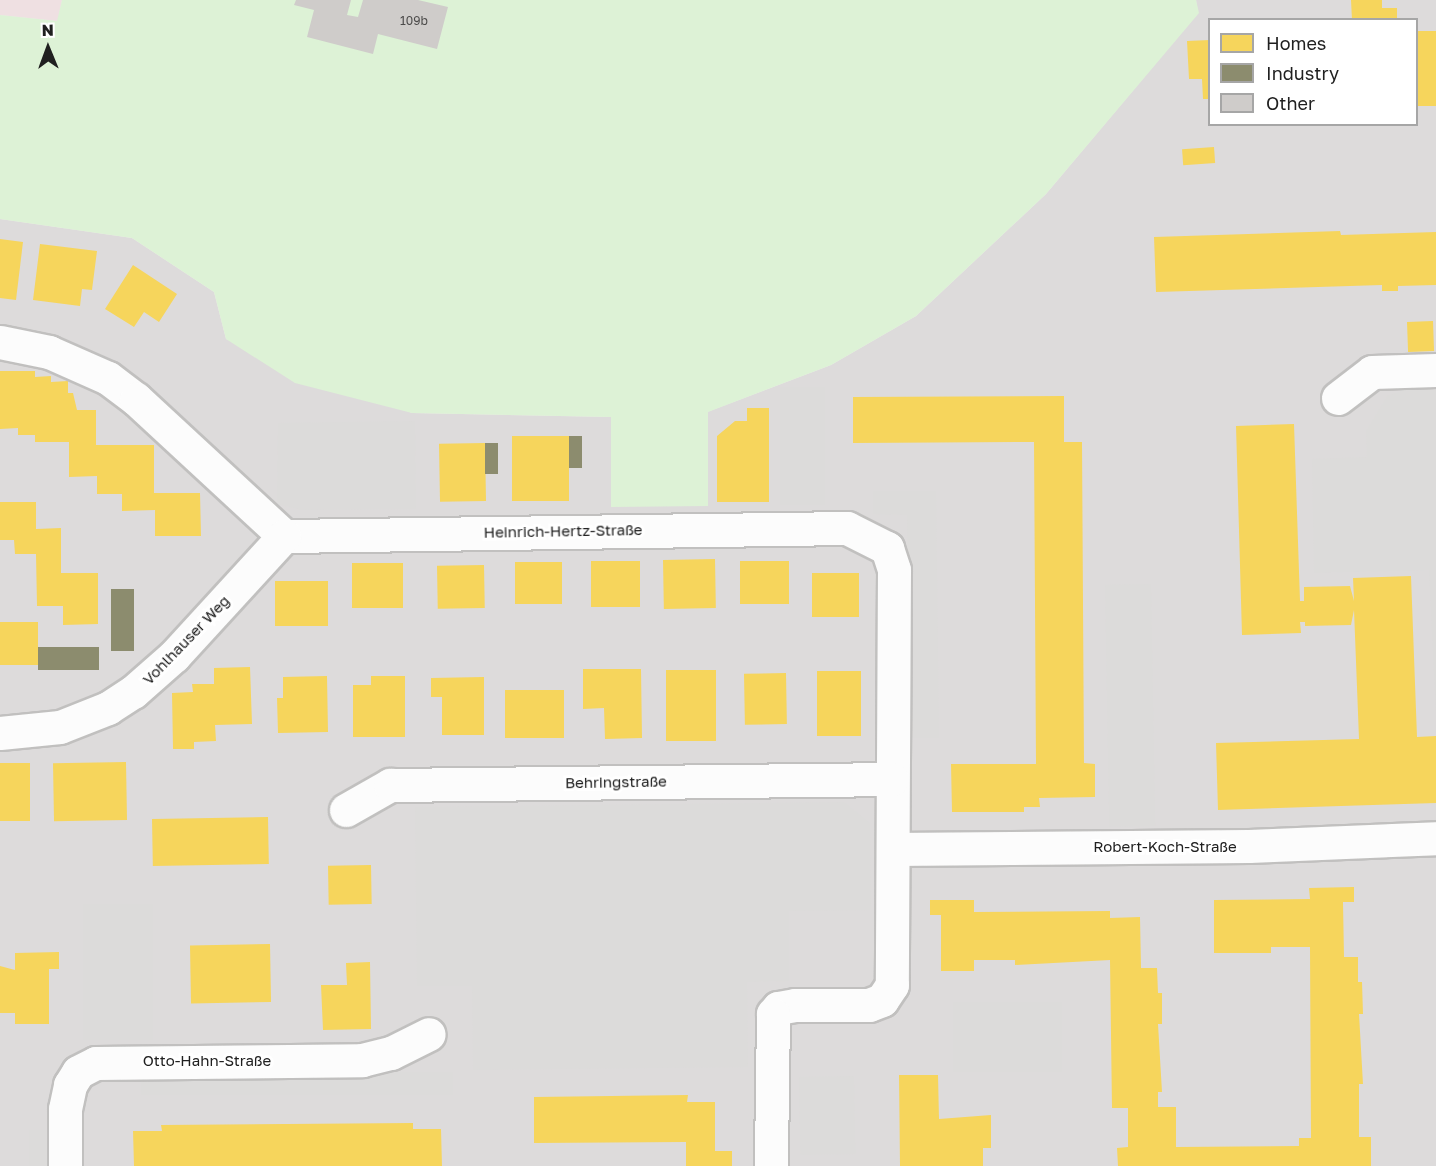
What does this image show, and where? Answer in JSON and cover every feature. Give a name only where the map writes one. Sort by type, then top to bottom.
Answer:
[{"type":"street","points":[[0,342],[49,352],[108,378],[187,444],[284,536]]},
{"type":"street","points":[[1338,398],[1372,372],[1436,370]]},
{"type":"street","name":"Heinrich-Hertz-Straße","points":[[284,536],[847,528],[867,535],[887,548],[894,570],[892,985],[889,993],[869,1005],[795,1005],[778,1008],[773,1014],[771,1166]]},
{"type":"street","name":"Vohlhauser Weg","points":[[0,733],[68,724],[108,708],[133,692],[174,656],[284,536]]},
{"type":"street","name":"Behringstraße","points":[[346,810],[390,785],[892,779]]},
{"type":"street","name":"Robert-Koch-Straße","points":[[893,849],[1250,846],[1436,838]]},
{"type":"street","name":"Otto-Hahn-Straße","points":[[65,1166],[65,1109],[70,1085],[78,1072],[96,1063],[362,1060],[391,1053],[429,1034]]},
{"type":"shaded area","points":[[0,0],[62,0],[58,21],[0,15]]},
{"type":"shaded area","points":[[1196,0],[1436,0],[1436,1166],[0,1166],[0,219],[132,238],[214,292],[226,339],[412,413],[611,417],[708,505],[707,412],[831,365],[916,316],[1046,194],[1198,13]]},
{"type":"shaded area","points":[[780,387],[825,387],[825,505],[780,505]]},
{"type":"shaded area","points":[[1404,390],[1436,390],[1436,714],[1429,570],[1314,573],[1312,459],[1367,457],[1366,431],[1387,396]]},
{"type":"shaded area","points":[[415,421],[416,509],[302,510],[277,504],[278,423]]},
{"type":"shaded area","points":[[873,491],[936,491],[939,738],[909,738],[907,515],[873,514]]},
{"type":"shaded area","points":[[1151,584],[1155,826],[1109,827],[1105,585]]},
{"type":"shaded area","points":[[844,802],[870,823],[871,910],[789,911],[789,981],[747,982],[748,1067],[473,1070],[472,986],[417,986],[415,807]]},
{"type":"shaded area","points":[[83,904],[153,904],[153,1040],[83,1040]]},
{"type":"shaded area","points":[[953,1002],[1062,1002],[1062,1072],[953,1072]]},
{"type":"shaded area","points":[[141,1072],[453,1072],[453,1095],[141,1095]]},
{"type":"shaded area","points":[[854,1076],[855,1154],[800,1155],[799,1077]]},
{"type":"shaded area","points":[[29,1130],[51,1130],[51,1166],[29,1166]]},
{"type":"green space","points":[[62,0],[1196,0],[1199,13],[1046,194],[916,316],[831,365],[708,412],[708,506],[611,507],[611,417],[412,413],[295,383],[226,339],[214,292],[132,238],[0,219],[0,15],[57,21]]},
{"type":"building: Homes","points":[[1351,0],[1382,0],[1382,8],[1397,8],[1397,18],[1352,18]]},
{"type":"building: Homes","points":[[1418,31],[1436,31],[1436,106],[1418,106]]},
{"type":"building: Homes","points":[[1208,40],[1208,99],[1203,99],[1202,79],[1189,79],[1187,41]]},
{"type":"building: Homes","points":[[1214,147],[1215,163],[1183,165],[1182,149]]},
{"type":"building: Homes","points":[[1340,231],[1341,235],[1436,232],[1436,285],[1398,286],[1398,291],[1382,291],[1382,285],[1156,292],[1154,237]]},
{"type":"building: Homes","points":[[0,239],[23,242],[16,300],[0,298]]},
{"type":"building: Homes","points":[[40,244],[97,251],[92,290],[82,289],[80,306],[33,300]]},
{"type":"building: Homes","points":[[133,265],[177,294],[159,322],[144,312],[134,327],[105,309]]},
{"type":"building: Homes","points":[[1433,321],[1434,351],[1408,352],[1407,322]]},
{"type":"building: Homes","points":[[0,371],[35,371],[35,377],[51,376],[51,382],[68,381],[68,393],[73,393],[77,410],[96,410],[96,445],[154,445],[154,493],[200,493],[201,536],[155,536],[155,510],[122,511],[122,494],[97,494],[97,476],[69,477],[69,442],[35,442],[35,435],[18,435],[18,428],[0,429]]},
{"type":"building: Homes","points":[[1064,396],[1064,442],[1082,442],[1084,763],[1095,764],[1095,797],[1039,798],[1040,807],[1024,807],[1024,812],[952,812],[951,764],[1036,764],[1034,442],[853,443],[853,397]]},
{"type":"building: Homes","points":[[747,408],[769,408],[769,502],[717,502],[717,436],[735,421],[747,421]]},
{"type":"building: Homes","points":[[1294,424],[1300,601],[1304,601],[1304,587],[1350,586],[1354,601],[1353,578],[1411,576],[1417,737],[1436,736],[1436,803],[1218,810],[1216,743],[1359,739],[1354,610],[1351,625],[1305,626],[1305,622],[1300,622],[1301,633],[1242,635],[1236,426]]},
{"type":"building: Homes","points":[[512,436],[569,436],[569,501],[512,501]]},
{"type":"building: Homes","points":[[485,443],[486,501],[440,502],[439,444]]},
{"type":"building: Homes","points":[[0,502],[36,502],[36,529],[61,528],[61,573],[98,573],[98,624],[63,625],[63,606],[37,606],[36,554],[15,554],[14,540],[0,540]]},
{"type":"building: Homes","points":[[715,559],[716,608],[664,609],[663,560]]},
{"type":"building: Homes","points":[[591,561],[640,561],[640,607],[591,607]]},
{"type":"building: Homes","points":[[740,561],[789,561],[789,604],[740,604]]},
{"type":"building: Homes","points":[[515,562],[562,562],[562,604],[515,604]]},
{"type":"building: Homes","points":[[352,563],[403,563],[403,608],[352,608]]},
{"type":"building: Homes","points":[[484,565],[485,608],[438,609],[437,566]]},
{"type":"building: Homes","points":[[812,573],[859,573],[859,617],[812,617]]},
{"type":"building: Homes","points":[[275,581],[328,581],[328,626],[275,626]]},
{"type":"building: Homes","points":[[0,622],[38,622],[38,665],[0,665]]},
{"type":"building: Homes","points":[[250,667],[252,724],[215,725],[216,741],[194,742],[194,749],[173,749],[172,693],[193,692],[192,684],[214,684],[214,668]]},
{"type":"building: Homes","points":[[583,669],[641,669],[642,738],[605,739],[604,708],[583,709]]},
{"type":"building: Homes","points":[[666,670],[716,670],[716,741],[666,741]]},
{"type":"building: Homes","points":[[817,671],[861,671],[861,736],[817,736]]},
{"type":"building: Homes","points":[[786,673],[787,724],[745,725],[744,674]]},
{"type":"building: Homes","points":[[327,676],[328,732],[278,733],[277,698],[283,698],[283,677]]},
{"type":"building: Homes","points":[[371,676],[405,676],[405,737],[353,737],[353,685],[371,685]]},
{"type":"building: Homes","points":[[484,677],[484,735],[442,735],[442,697],[431,697],[431,678]]},
{"type":"building: Homes","points":[[505,690],[564,690],[564,738],[505,738]]},
{"type":"building: Homes","points":[[126,762],[127,820],[54,821],[53,763]]},
{"type":"building: Homes","points":[[0,763],[30,763],[30,821],[0,821]]},
{"type":"building: Homes","points":[[268,817],[269,864],[153,866],[152,819]]},
{"type":"building: Homes","points":[[371,865],[372,904],[329,905],[328,866]]},
{"type":"building: Homes","points":[[1354,887],[1354,902],[1343,902],[1344,957],[1358,957],[1358,982],[1362,982],[1363,1014],[1359,1014],[1363,1084],[1359,1084],[1359,1137],[1371,1137],[1371,1166],[1118,1166],[1117,1148],[1128,1147],[1128,1108],[1112,1108],[1110,960],[1015,965],[1015,960],[974,960],[974,971],[941,971],[941,915],[930,915],[930,900],[974,900],[974,912],[1110,911],[1110,918],[1140,917],[1141,968],[1157,968],[1158,993],[1162,993],[1162,1024],[1158,1024],[1162,1092],[1158,1092],[1158,1107],[1176,1107],[1176,1147],[1299,1146],[1299,1138],[1311,1138],[1310,947],[1271,947],[1271,953],[1214,953],[1214,900],[1310,899],[1309,888]]},
{"type":"building: Homes","points":[[270,944],[271,1002],[191,1003],[190,945]]},
{"type":"building: Homes","points":[[59,952],[59,969],[49,969],[49,1024],[15,1024],[15,1013],[0,1013],[0,966],[15,970],[15,953]]},
{"type":"building: Homes","points":[[370,962],[371,1029],[323,1030],[321,985],[347,985],[346,963]]},
{"type":"building: Homes","points":[[899,1075],[938,1075],[939,1119],[991,1115],[991,1148],[983,1148],[983,1166],[900,1166]]},
{"type":"building: Homes","points":[[688,1095],[687,1102],[715,1102],[715,1151],[732,1151],[732,1166],[686,1166],[686,1142],[534,1143],[534,1097]]},
{"type":"building: Homes","points":[[413,1123],[413,1129],[441,1129],[442,1166],[134,1166],[133,1131],[162,1131],[161,1125]]},
{"type":"building: Industry","points":[[569,436],[582,436],[582,468],[569,468]]},
{"type":"building: Industry","points":[[485,443],[498,443],[498,474],[485,474]]},
{"type":"building: Industry","points":[[111,589],[134,589],[134,651],[111,651]]},
{"type":"building: Industry","points":[[38,647],[99,647],[99,670],[38,670]]},
{"type":"building: Other","points":[[296,0],[351,0],[347,15],[358,17],[363,0],[418,0],[448,7],[437,49],[378,34],[373,54],[307,37],[314,10],[294,5]]}]
